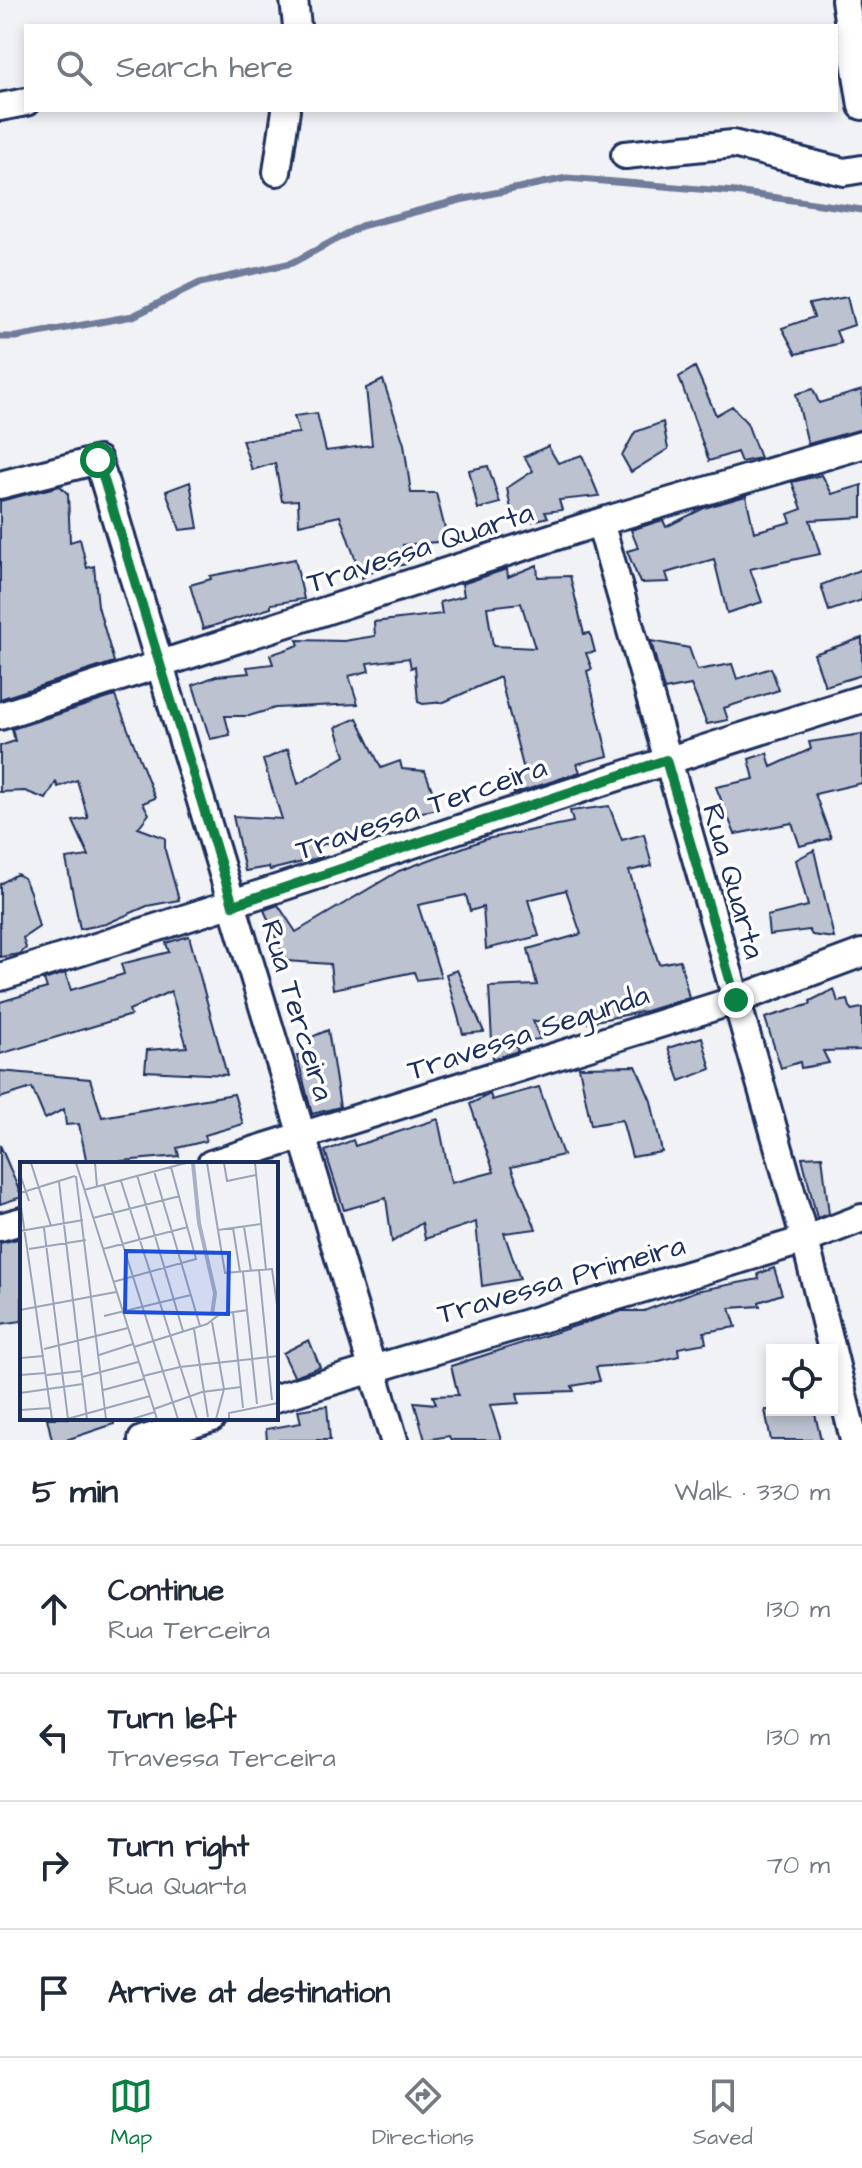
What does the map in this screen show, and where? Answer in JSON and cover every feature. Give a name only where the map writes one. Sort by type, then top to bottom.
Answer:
[{"type":"street","points":[[294,0],[297,24]]},
{"type":"street","points":[[845,0],[862,106]]},
{"type":"street","points":[[0,107],[24,102]]},
{"type":"street","points":[[277,172],[286,112]]},
{"type":"street","points":[[625,155],[733,144],[844,172],[862,169]]},
{"type":"street","name":"Travessa Quarta","points":[[0,716],[600,522],[862,445]]},
{"type":"street","name":"Rua Terceira","points":[[0,485],[98,460],[394,1440]]},
{"type":"street","name":"Rua Quarta","points":[[600,522],[805,1240],[831,1344]]},
{"type":"street","name":"Travessa Terceira","points":[[0,977],[233,905],[666,760],[862,699]]},
{"type":"street","name":"Travessa Segunda","points":[[218,1162],[736,1000],[862,953]]},
{"type":"street","name":"Travessa Primeira","points":[[278,1397],[805,1240],[862,1218]]},
{"type":"street","points":[[0,1227],[20,1222]]},
{"type":"street","name":"Rua Quarta","points":[[838,1375],[854,1440]]},
{"type":"street","points":[[142,1440],[206,1420]]},
{"type":"building","points":[[847,297],[854,325],[836,331],[841,343],[796,354],[782,328],[814,317],[809,304]]},
{"type":"building","points":[[695,367],[716,415],[732,406],[747,423],[760,458],[741,462],[737,452],[709,461],[679,377]]},
{"type":"building","points":[[383,380],[404,444],[411,493],[436,493],[448,541],[403,545],[407,564],[373,571],[362,578],[340,516],[299,525],[298,500],[282,501],[275,463],[252,470],[242,440],[299,433],[294,416],[317,413],[326,451],[372,445],[366,388]]},
{"type":"building","points":[[813,389],[819,403],[862,390],[862,429],[808,444],[796,394]]},
{"type":"building","points":[[663,422],[668,449],[631,472],[622,456],[635,432]]},
{"type":"building","points":[[548,446],[558,463],[582,455],[599,496],[559,500],[562,510],[545,512],[548,517],[514,526],[507,488],[533,471],[524,457]]},
{"type":"building","points":[[488,466],[500,503],[478,509],[469,470]]},
{"type":"building","points":[[822,475],[832,494],[862,485],[862,517],[810,520],[820,554],[750,569],[762,602],[727,613],[714,559],[666,573],[669,582],[640,583],[627,551],[638,548],[631,530],[663,520],[666,527],[704,508],[746,496],[754,532],[791,522],[788,514],[802,509],[792,482]]},
{"type":"building","points":[[190,482],[198,528],[180,530],[166,491]]},
{"type":"building","points":[[60,486],[68,494],[70,542],[80,539],[87,568],[94,566],[98,606],[114,662],[0,699],[0,501]]},
{"type":"building","points":[[295,559],[304,599],[271,604],[271,608],[203,629],[190,585],[211,579],[210,576]]},
{"type":"building","points":[[537,565],[538,577],[570,576],[584,634],[590,633],[595,652],[586,653],[592,669],[587,671],[608,756],[577,764],[580,772],[514,794],[511,773],[525,774],[500,677],[444,702],[423,704],[418,702],[415,666],[411,668],[409,658],[367,663],[369,671],[349,676],[358,704],[275,708],[249,716],[225,716],[230,735],[210,739],[193,685],[216,676],[249,673],[247,667],[273,664],[270,655],[299,645],[297,640],[344,641],[375,636],[374,622],[442,614],[440,602],[464,596],[462,584],[507,569],[508,577]],"holes":[[[521,603],[535,648],[493,646],[487,607]]]},
{"type":"building","points":[[862,569],[862,600],[829,611],[821,585]]},
{"type":"building","points":[[862,638],[862,675],[825,686],[814,654]]},
{"type":"building","points":[[651,641],[689,648],[697,670],[732,664],[737,679],[771,668],[779,690],[724,708],[728,720],[707,724],[691,685],[664,690]]},
{"type":"building","points":[[115,696],[155,798],[143,803],[149,814],[138,828],[165,838],[165,850],[179,900],[147,906],[106,924],[80,929],[66,859],[89,856],[73,821],[88,818],[77,780],[58,787],[56,782],[46,799],[25,791],[0,792],[0,746],[15,741],[12,729]]},
{"type":"building","points":[[357,718],[381,768],[400,761],[402,769],[425,771],[439,809],[388,818],[389,824],[318,846],[322,857],[270,870],[269,867],[245,871],[233,816],[282,819],[263,760],[288,749],[298,784],[345,756],[336,727]]},
{"type":"building","points":[[862,734],[862,783],[815,794],[831,838],[800,846],[792,823],[735,834],[716,787],[754,779],[749,759],[767,753],[771,767],[811,749],[809,742]]},
{"type":"building","points":[[609,806],[622,840],[644,834],[652,866],[629,871],[659,964],[680,960],[689,998],[646,1011],[585,1023],[533,1021],[540,1039],[514,1042],[518,1051],[493,1059],[489,987],[537,985],[528,949],[581,934],[566,890],[528,900],[539,936],[486,949],[483,907],[470,911],[466,895],[418,905],[441,977],[417,980],[414,972],[333,989],[330,964],[286,961],[264,910],[278,905],[296,932],[399,871],[486,839],[573,822],[570,811]]},
{"type":"building","points":[[814,850],[834,938],[812,935],[809,930],[769,935],[767,916],[808,906],[796,860]]},
{"type":"building","points":[[17,874],[24,878],[30,892],[39,927],[23,938],[26,948],[20,954],[0,957],[0,884]]},
{"type":"building","points":[[189,936],[227,1075],[145,1071],[147,1050],[187,1047],[171,991],[129,1010],[131,1015],[0,1054],[0,1002],[47,988],[44,980],[65,973],[71,990],[124,974],[121,964],[169,952],[166,943]]},
{"type":"building","points":[[457,970],[484,1032],[463,1034],[446,974]]},
{"type":"building","points":[[834,989],[838,1002],[848,1000],[851,1010],[862,1008],[862,1050],[823,1051],[829,1063],[801,1068],[800,1062],[781,1068],[765,1018],[811,1004],[810,1001]]},
{"type":"building","points":[[328,1030],[340,1107],[312,1114],[297,1056],[309,1053],[307,1039]]},
{"type":"building","points":[[702,1037],[711,1069],[680,1081],[668,1048]]},
{"type":"building","points":[[636,1066],[651,1101],[662,1152],[632,1157],[622,1120],[591,1125],[579,1067]]},
{"type":"building","points":[[0,1071],[90,1079],[102,1117],[234,1094],[243,1124],[205,1135],[206,1141],[177,1148],[179,1156],[87,1162],[79,1124],[66,1125],[64,1109],[45,1119],[32,1088],[0,1098]]},
{"type":"building","points":[[539,1087],[563,1155],[511,1167],[536,1229],[504,1233],[520,1279],[482,1286],[476,1222],[425,1239],[422,1223],[392,1242],[386,1198],[344,1210],[325,1151],[353,1140],[355,1146],[438,1119],[451,1183],[494,1172],[470,1104],[490,1094],[492,1100]]},
{"type":"building","points":[[0,1145],[20,1198],[0,1204]]},
{"type":"building","points":[[822,1156],[829,1214],[817,1218],[802,1157]]},
{"type":"building","points":[[20,1238],[20,1321],[0,1324],[0,1243]]},
{"type":"building","points":[[774,1268],[782,1294],[759,1302],[760,1306],[730,1308],[736,1327],[704,1332],[706,1343],[678,1348],[679,1356],[651,1363],[596,1367],[600,1381],[572,1386],[574,1391],[517,1393],[519,1403],[490,1405],[501,1440],[451,1440],[449,1436],[425,1440],[414,1402],[436,1404],[433,1396],[458,1395],[451,1366],[622,1311],[644,1311],[696,1291],[759,1279],[758,1274]]},
{"type":"building","points":[[309,1340],[320,1367],[294,1376],[283,1353]]},
{"type":"building","points":[[327,1406],[330,1440],[267,1440],[266,1429],[301,1423],[298,1410]]},
{"type":"building","points":[[766,1416],[815,1416],[821,1440],[771,1440]]},
{"type":"building","points":[[47,1420],[113,1420],[114,1424],[66,1440],[52,1440]]},
{"type":"waterway","points":[[0,337],[16,337],[133,316],[200,283],[292,263],[361,226],[460,200],[567,178],[735,192],[862,210]]},
{"type":"route","points":[[98,460],[233,905],[666,760],[736,1000]]}]
